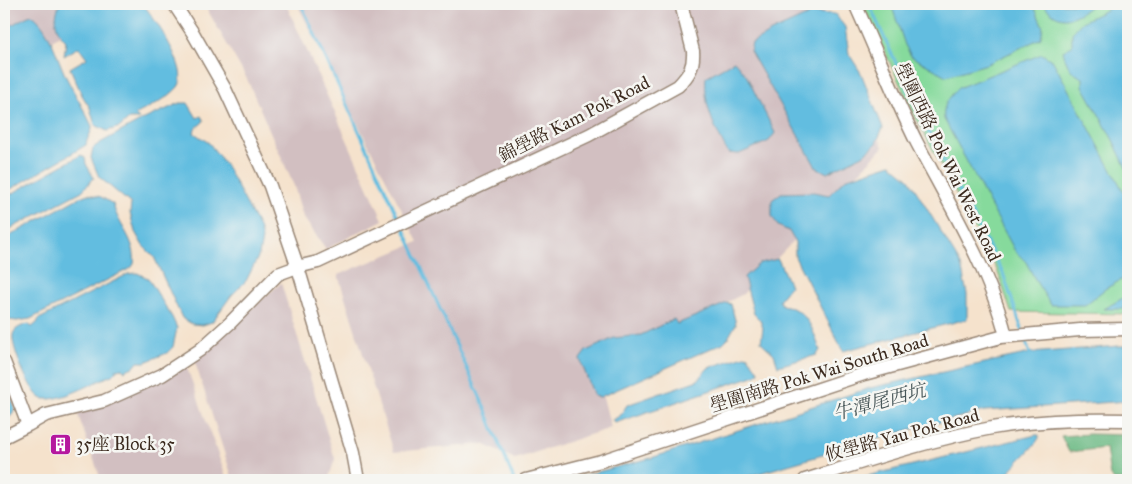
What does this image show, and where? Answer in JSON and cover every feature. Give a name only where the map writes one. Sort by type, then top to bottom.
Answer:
[{"type":"street","points":[[174,4],[198,41],[225,89],[270,186],[297,267],[353,453],[358,480]]},
{"type":"street","name":"錦壆路 Kam Pok Road","points":[[297,267],[318,262],[589,135],[678,86],[687,77],[692,68],[693,59],[693,51],[680,4]]},
{"type":"street","name":"壆圍西路 Pok Wai West Road","points":[[854,4],[904,117],[978,261],[1001,317],[1006,336]]},
{"type":"street","points":[[4,437],[46,416],[104,401],[162,375],[200,350],[230,323],[278,274],[297,267]]},
{"type":"street","name":"壆圍南路 Pok Wai South Road","points":[[526,480],[601,461],[864,374],[1006,336],[1128,328]]},
{"type":"street","points":[[4,362],[28,425]]},
{"type":"street","name":"攸壆路 Yau Pok Road","points":[[805,480],[917,445],[992,428],[1060,421],[1128,420]]},
{"type":"shaded area","points":[[4,4],[109,4],[14,64],[4,68]]},
{"type":"shaded area","points":[[204,4],[286,4],[383,220],[326,249],[303,217],[294,186],[247,79]]},
{"type":"shaded area","points":[[297,4],[819,4],[883,147],[743,294],[596,370],[611,428],[515,459],[483,444],[394,452],[338,275],[418,242]]},
{"type":"shaded area","points":[[281,283],[335,459],[328,480],[233,480],[194,359]]},
{"type":"shaded area","points":[[185,362],[227,480],[101,480],[77,412]]},
{"type":"green space","points":[[862,4],[1128,4],[1128,314],[1011,312],[997,270],[916,118]]},
{"type":"green space","points":[[1090,434],[1128,435],[1128,480],[1114,480],[1110,476],[1106,448],[1069,452],[1061,436]]},
{"type":"water","points":[[61,4],[106,4],[115,7],[122,4],[143,4],[170,44],[176,57],[181,79],[178,87],[164,99],[135,115],[139,119],[129,119],[120,127],[107,131],[95,125],[90,108],[70,68],[87,58],[79,47],[64,56],[66,41],[56,24],[56,15]]},
{"type":"water","points":[[891,4],[1033,4],[1043,27],[1041,38],[987,64],[946,76],[911,56],[905,45]]},
{"type":"water","points":[[1043,4],[1093,4],[1080,13],[1067,18],[1061,18],[1049,11]]},
{"type":"water","points":[[1114,4],[1128,4],[1128,172],[1113,140],[1083,86],[1083,78],[1069,68],[1063,51],[1072,46],[1072,33],[1082,22],[1110,8]]},
{"type":"water","points":[[813,13],[835,14],[845,27],[849,54],[861,73],[883,128],[875,145],[863,155],[827,173],[816,167],[750,51],[752,43]]},
{"type":"water","points":[[32,15],[48,34],[66,77],[92,128],[86,145],[4,193],[4,30]]},
{"type":"water","points":[[1042,54],[1053,61],[1128,200],[1128,276],[1105,289],[1085,305],[1051,305],[1026,262],[1015,251],[944,119],[945,106],[958,88]]},
{"type":"water","points":[[734,61],[746,75],[775,133],[769,141],[739,154],[728,153],[711,116],[706,97],[706,77]]},
{"type":"water","points":[[180,103],[188,103],[197,118],[201,116],[204,121],[195,129],[194,133],[209,143],[225,164],[259,227],[262,239],[259,255],[246,281],[231,296],[212,322],[203,325],[192,324],[182,318],[154,257],[143,246],[135,232],[130,213],[131,204],[99,177],[91,158],[93,148],[100,143],[142,120]]},
{"type":"water","points":[[81,155],[85,158],[86,164],[94,178],[82,191],[4,232],[4,198]]},
{"type":"water","points":[[891,164],[909,179],[961,265],[967,294],[967,319],[843,351],[795,257],[795,242],[789,231],[778,226],[772,216],[772,200],[781,193],[813,192],[829,195],[845,179]]},
{"type":"water","points":[[88,194],[101,197],[113,204],[133,248],[134,264],[131,268],[30,319],[8,320],[4,313],[4,239]]},
{"type":"water","points":[[778,259],[790,286],[779,300],[782,305],[798,311],[808,321],[820,350],[817,355],[778,366],[774,354],[761,342],[763,328],[760,320],[754,314],[744,277],[760,263]]},
{"type":"water","points":[[137,273],[148,278],[172,317],[177,328],[173,347],[167,353],[145,362],[138,362],[135,366],[124,371],[121,368],[117,369],[114,374],[72,393],[55,398],[41,398],[27,379],[18,359],[13,341],[15,331],[28,324],[32,327],[39,319],[128,274]]},
{"type":"water","points":[[1128,295],[1128,309],[1104,309]]},
{"type":"water","points":[[727,303],[731,304],[736,324],[723,343],[600,397],[594,396],[580,359],[586,351],[614,338],[641,335],[674,319],[677,324]]},
{"type":"water","name":"牛潭尾西坑","points":[[1128,346],[1128,401],[985,411],[912,429],[736,480],[566,480],[651,458],[870,388],[1030,353]]},
{"type":"water","points":[[747,355],[759,372],[756,375],[615,423],[612,420],[620,416],[627,405],[698,380],[708,368]]},
{"type":"water","points":[[4,378],[15,408],[11,416],[4,423]]},
{"type":"water","points":[[1039,435],[1039,438],[1035,444],[1001,480],[851,480]]},
{"type":"waterway","points":[[301,4],[399,219]]},
{"type":"waterway","points":[[869,4],[922,120],[1003,273],[1023,333]]},
{"type":"waterway","points":[[402,225],[484,406],[514,480]]},
{"type":"waterway","points":[[1025,339],[1031,357]]},
{"type":"place","name":"35座 Block 35","points":[[60,444]]}]
